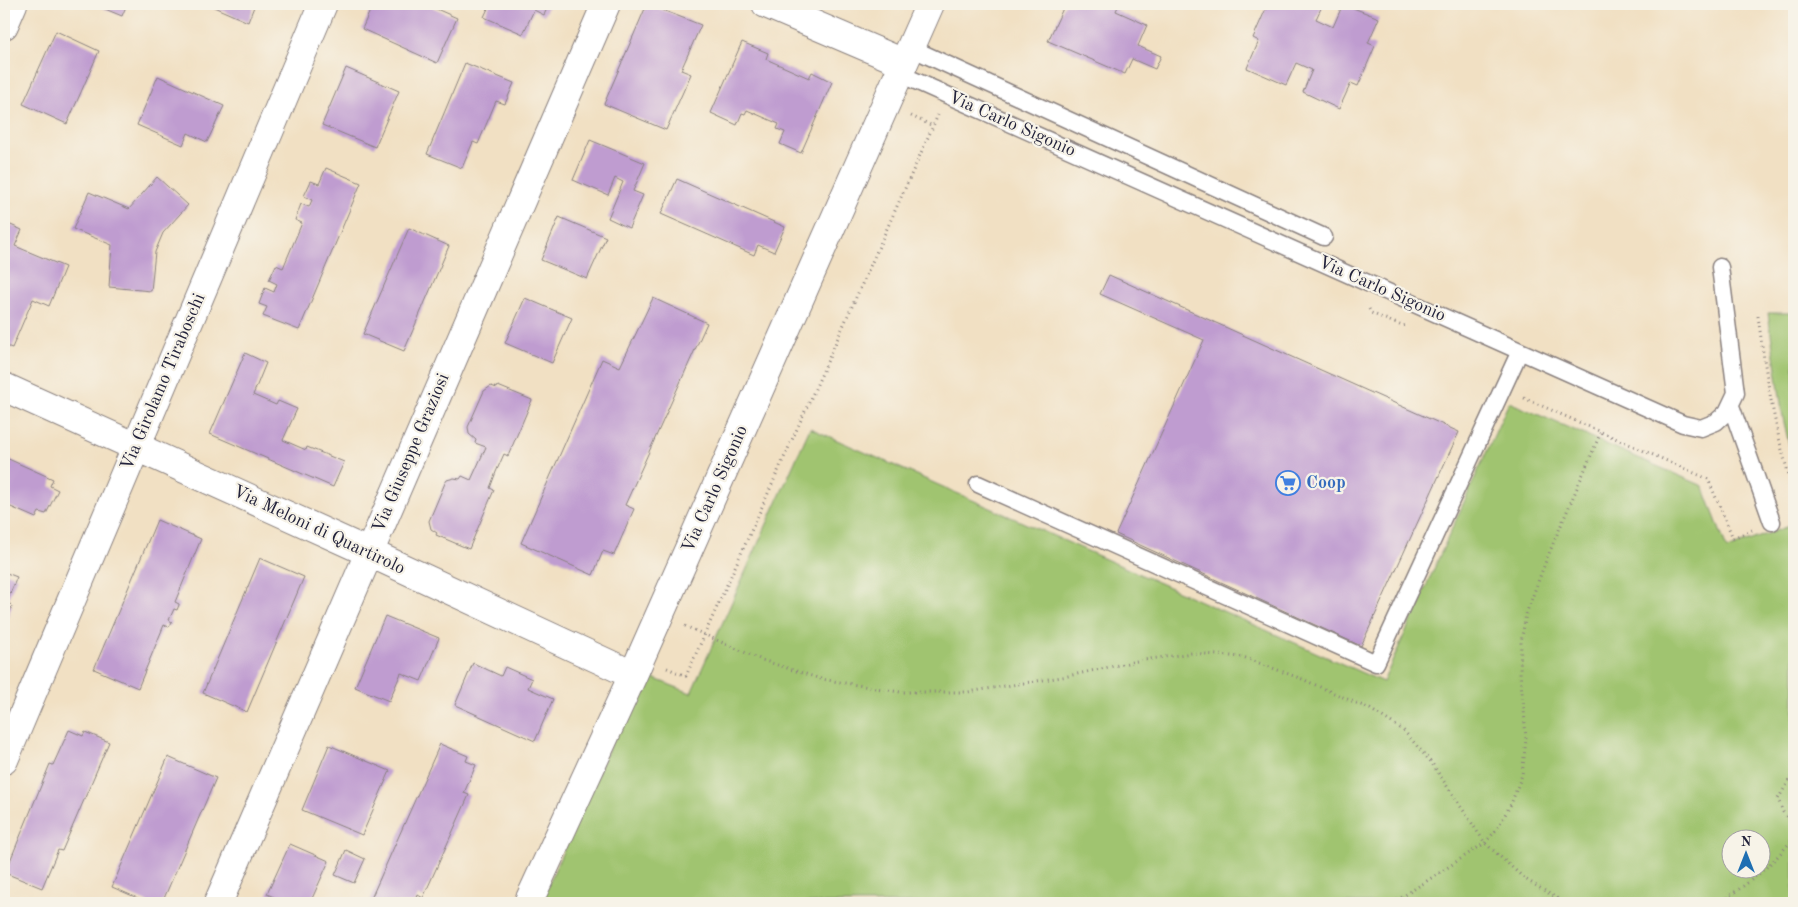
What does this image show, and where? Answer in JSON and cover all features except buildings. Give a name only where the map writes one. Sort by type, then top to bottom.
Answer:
[{"type":"street","points":[[4,25],[13,4]]},
{"type":"street","name":"Via Girolamo Tiraboschi","points":[[4,760],[323,4]]},
{"type":"street","name":"Via Giuseppe Graziosi","points":[[218,903],[606,4]]},
{"type":"street","points":[[766,4],[905,62]]},
{"type":"street","name":"Via Carlo Sigonio","points":[[528,903],[637,666],[930,4]]},
{"type":"street","name":"Via Meloni di Quartirolo","points":[[4,387],[368,552],[637,666]]},
{"type":"lane","name":"Via Carlo Sigonio","points":[[905,62],[1324,237]]},
{"type":"lane","name":"Via Carlo Sigonio","points":[[905,62],[1520,351],[1683,424],[1701,428],[1716,422],[1727,412],[1730,406]]},
{"type":"lane","points":[[1720,267],[1736,393],[1730,406],[1772,522]]},
{"type":"lane","points":[[978,484],[1376,663],[1520,351]]},
{"type":"path","points":[[637,666],[686,676],[940,112]]},
{"type":"path","points":[[908,114],[933,126]]},
{"type":"path","points":[[1368,305],[1371,313],[1402,326],[1411,324]]},
{"type":"path","points":[[1758,316],[1771,401],[1783,456],[1794,491]]},
{"type":"path","points":[[1503,389],[1708,479],[1732,538],[1772,522]]},
{"type":"path","points":[[1393,903],[1485,843],[1497,829],[1512,804],[1522,775],[1526,740],[1520,675],[1521,642],[1526,614],[1547,558],[1601,432]]},
{"type":"path","points":[[660,614],[762,660],[820,679],[900,692],[968,692],[1192,653],[1243,657],[1302,679],[1370,709],[1403,730],[1431,762],[1485,843],[1525,879],[1565,903]]},
{"type":"path","points":[[1794,772],[1778,799],[1783,812],[1789,820],[1794,822]]},
{"type":"path","points":[[1718,903],[1750,881],[1782,854],[1794,837]]},
{"type":"green space","points":[[1768,313],[1794,313],[1794,466],[1783,418]]},
{"type":"green space","points":[[1509,402],[1703,486],[1727,549],[1794,524],[1794,903],[540,903],[642,674],[691,693],[810,428],[1383,682]]},
{"type":"place","name":"Coop","points":[[1288,483]]}]
